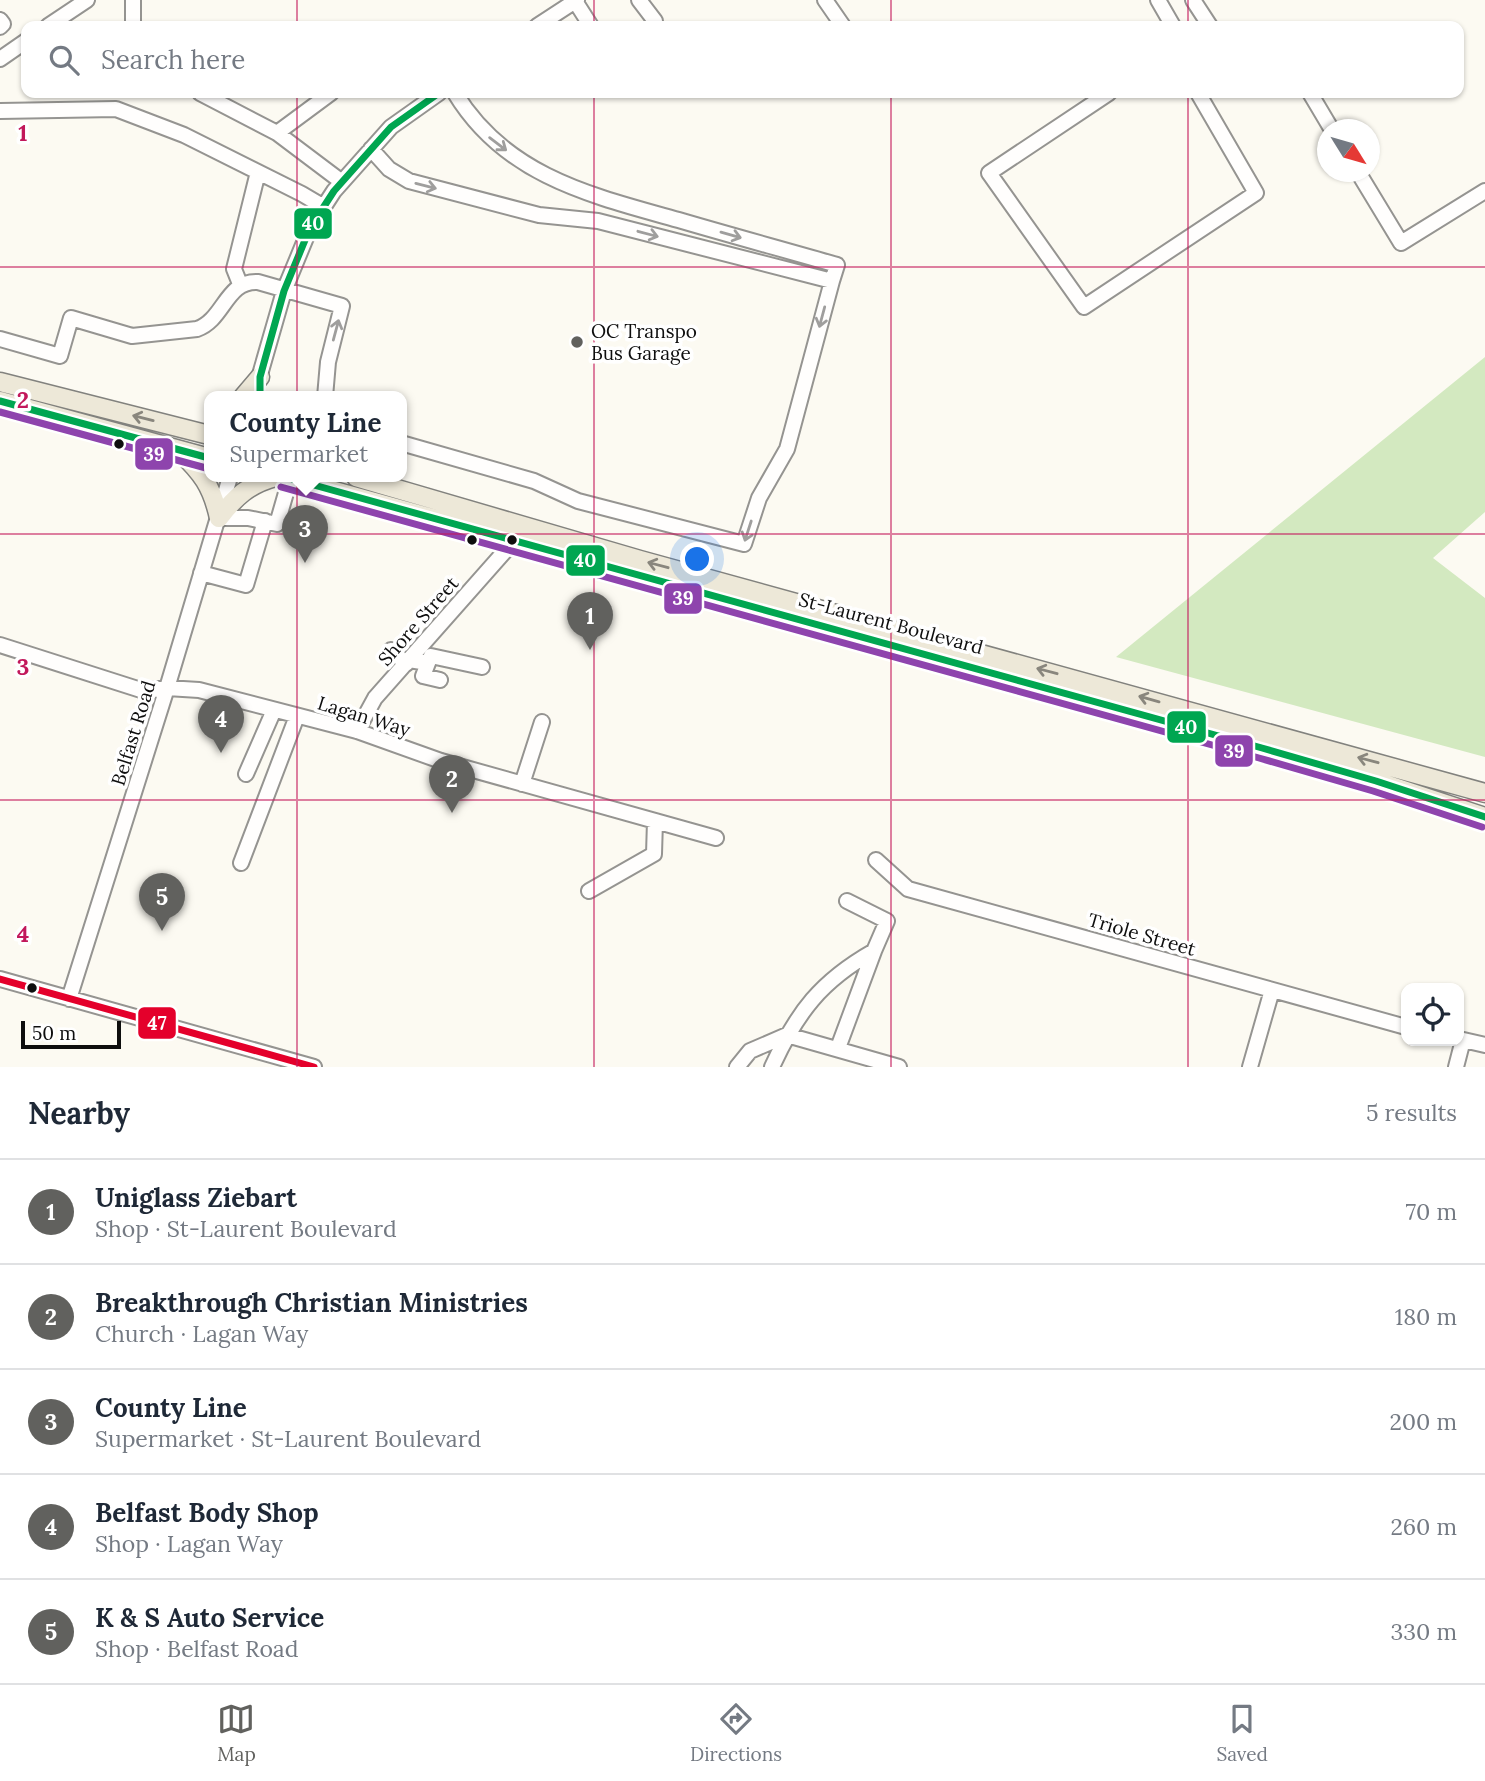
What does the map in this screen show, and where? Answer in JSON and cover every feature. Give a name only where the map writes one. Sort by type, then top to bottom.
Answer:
[{"type":"main road","points":[[248,391],[260,377]]},
{"type":"main road","points":[[260,377],[260,391]]},
{"type":"main road","points":[[0,382],[204,434]]},
{"type":"main road","points":[[0,401],[204,457]]},
{"type":"main road","points":[[184,428],[204,426]]},
{"type":"main road","points":[[176,449],[204,479]]},
{"type":"main road","points":[[206,482],[214,497],[219,518]]},
{"type":"main road","points":[[219,518],[243,490],[257,482]]},
{"type":"main road","name":"St-Laurent Boulevard","points":[[298,482],[1091,700],[1376,781],[1485,817]]},
{"type":"main road","name":"St-Laurent Boulevard","points":[[373,482],[640,560],[1109,687],[1485,793]]},
{"type":"street","points":[[56,21],[87,0]]},
{"type":"street","points":[[133,0],[133,21]]},
{"type":"street","points":[[639,0],[655,21]]},
{"type":"street","points":[[825,0],[840,21]]},
{"type":"street","points":[[1158,0],[1171,21]]},
{"type":"street","points":[[1193,0],[1207,21]]},
{"type":"street","points":[[545,21],[576,1],[588,21]]},
{"type":"street","points":[[0,20],[3,24],[0,27]]},
{"type":"street","points":[[0,59],[21,44]]},
{"type":"street","points":[[210,98],[277,133],[342,182]]},
{"type":"street","points":[[277,133],[324,98]]},
{"type":"street","points":[[256,391],[284,291],[310,228],[342,182],[371,149],[391,127],[426,98]]},
{"type":"street","points":[[407,445],[534,481],[578,501],[744,544],[759,498],[787,449],[837,265],[597,198],[557,182],[524,164],[490,139],[469,116],[458,98]]},
{"type":"street","points":[[1102,98],[989,173],[1084,307],[1256,193],[1201,98]]},
{"type":"street","points":[[1313,98],[1325,119]]},
{"type":"street","points":[[0,111],[116,109],[184,135],[324,207]]},
{"type":"street","points":[[371,149],[389,169],[409,181],[539,215],[598,221],[832,281]]},
{"type":"street","points":[[240,284],[234,269],[258,172]]},
{"type":"street","points":[[1364,182],[1401,243],[1485,191]]},
{"type":"street","points":[[0,339],[60,356],[71,317],[132,336],[197,329],[211,320],[240,284],[258,282],[342,306],[328,362],[326,391]]},
{"type":"street","name":"Belfast Road","points":[[69,999],[229,482]]},
{"type":"street","points":[[219,518],[248,518],[277,524],[282,482]]},
{"type":"street","points":[[201,573],[246,585],[265,521]]},
{"type":"street","name":"Shore Street","points":[[357,731],[376,698],[514,541]]},
{"type":"street","name":"Lagan Way","points":[[0,645],[144,691],[167,688],[199,690],[357,731],[441,761],[716,838]]},
{"type":"street","points":[[391,650],[407,662],[428,663]]},
{"type":"street","points":[[440,680],[423,676],[431,656],[482,667]]},
{"type":"street","points":[[246,774],[274,710]]},
{"type":"street","points":[[241,863],[297,716]]},
{"type":"street","points":[[522,784],[542,722]]},
{"type":"street","points":[[589,891],[654,854],[655,821]]},
{"type":"street","name":"Triole Street","points":[[876,860],[908,889],[1401,1026]]},
{"type":"street","points":[[838,1048],[887,921],[846,901]]},
{"type":"street","points":[[772,1067],[787,1035],[820,989],[845,967],[874,951]]},
{"type":"street","points":[[0,979],[314,1067]]},
{"type":"street","points":[[1250,1067],[1272,990]]},
{"type":"street","points":[[737,1067],[750,1051],[787,1035],[899,1067]]},
{"type":"street","points":[[1464,1041],[1485,1045]]},
{"type":"street","points":[[1456,1067],[1460,1046]]},
{"type":"green space","points":[[1485,357],[1485,512],[1433,558],[1485,598],[1485,757],[1116,657]]},
{"type":"transit line","name":"40","points":[[260,391],[260,377],[284,291],[310,228],[334,191],[391,127],[432,98]]},
{"type":"transit line","name":"40","points":[[0,401],[204,457]]},
{"type":"transit line","name":"39","points":[[0,412],[204,467]]},
{"type":"transit line","name":"40","points":[[303,482],[1262,748],[1376,781],[1485,817]]},
{"type":"transit line","name":"39","points":[[281,487],[1259,758],[1373,791],[1482,827]]},
{"type":"transit line","name":"47","points":[[0,979],[314,1067]]},
{"type":"place","name":"OC Transpo Bus Garage","points":[[577,342]]},
{"type":"place","name":"County Line","points":[[305,563]]},
{"type":"place","name":"Uniglass Ziebart","points":[[590,650]]},
{"type":"place","name":"Belfast Body Shop","points":[[221,753]]},
{"type":"place","name":"Breakthrough Christian Ministries","points":[[452,813]]},
{"type":"place","name":"K & S Auto Service","points":[[162,931]]}]
